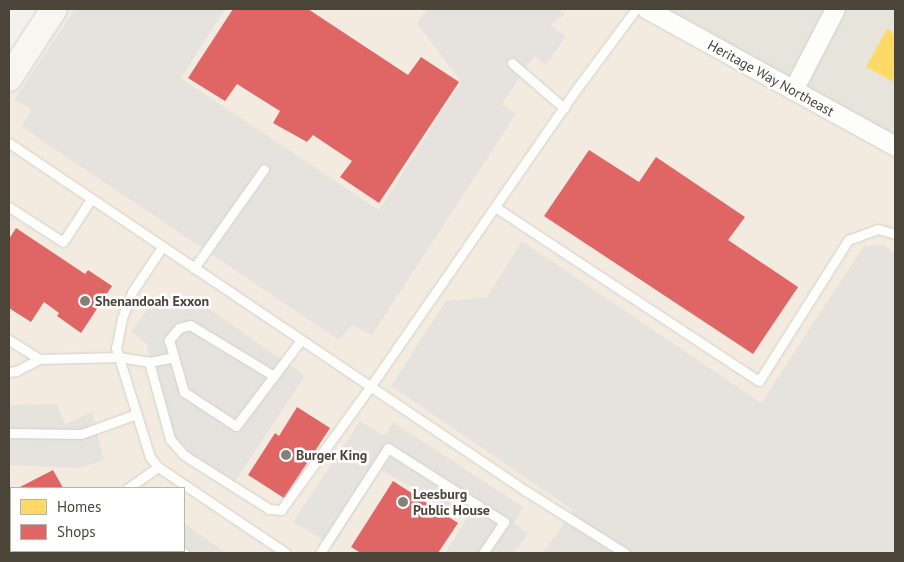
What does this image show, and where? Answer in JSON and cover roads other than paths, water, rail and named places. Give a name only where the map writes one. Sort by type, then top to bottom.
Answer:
[{"type":"main road","points":[[9,78],[54,9]]},
{"type":"street","name":"Heritage Way Northeast","points":[[647,9],[895,146]]},
{"type":"street","points":[[793,90],[835,9]]},
{"type":"lane","points":[[149,362],[170,439],[184,455],[269,509],[281,510],[337,429],[370,387],[564,108],[636,9]]},
{"type":"lane","points":[[512,64],[564,108]]},
{"type":"lane","points":[[9,143],[370,387],[625,553]]},
{"type":"lane","points":[[194,268],[264,169]]},
{"type":"lane","points":[[9,208],[62,242],[91,198]]},
{"type":"lane","points":[[495,207],[759,381],[848,240],[878,229],[895,234]]},
{"type":"lane","points":[[162,247],[132,292],[122,318],[116,348],[150,457],[158,467],[286,553]]},
{"type":"lane","points":[[274,376],[190,325],[179,328],[170,340],[184,392],[236,426],[274,376],[301,340]]},
{"type":"lane","points":[[9,340],[40,359]]},
{"type":"lane","points":[[9,372],[16,371],[40,359],[119,358],[149,362],[174,357]]},
{"type":"lane","points":[[9,433],[81,434],[137,414]]},
{"type":"lane","points":[[320,553],[388,448],[504,522],[483,553]]},
{"type":"lane","points":[[129,487],[158,467]]},
{"type":"place","name":"Shenandoah Exxon","points":[[85,301]]},
{"type":"place","name":"Burger King","points":[[286,455]]},
{"type":"place","name":"Leesburg Public House","points":[[403,502]]}]
